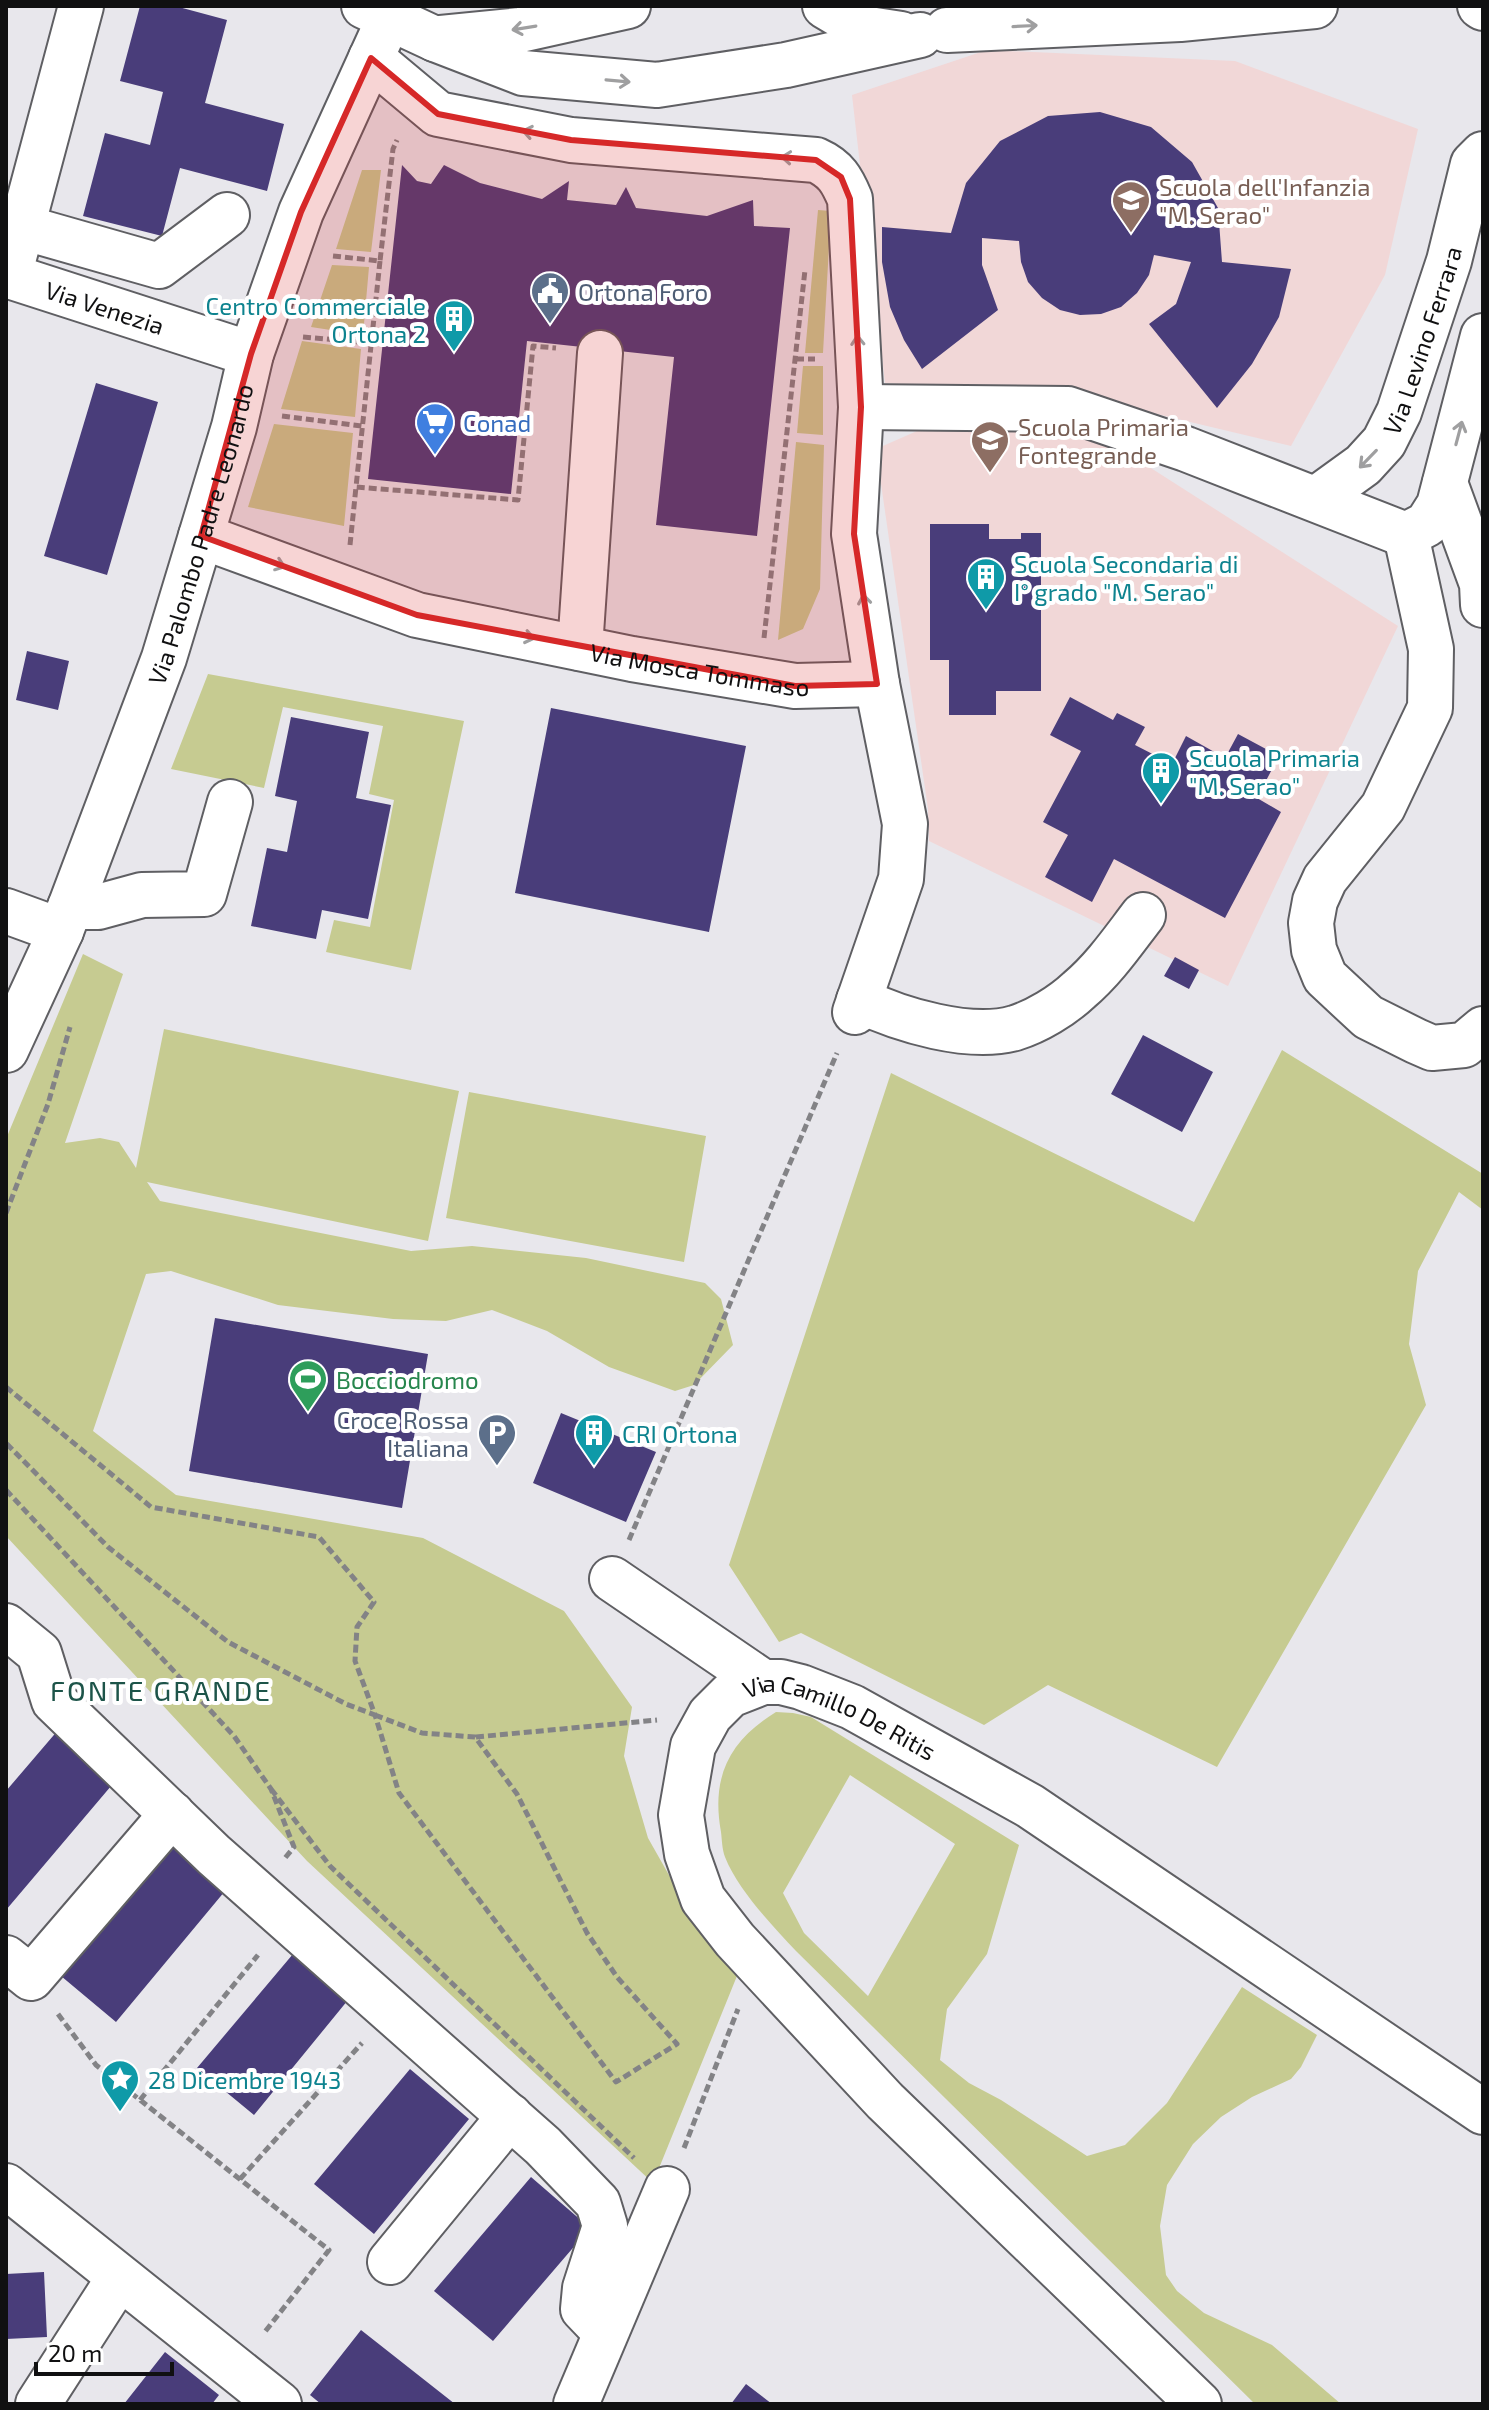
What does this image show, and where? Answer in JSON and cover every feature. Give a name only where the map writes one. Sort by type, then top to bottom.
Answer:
[{"type":"street","points":[[7,276],[81,6]]},
{"type":"street","points":[[435,39],[520,30],[628,6]]},
{"type":"street","points":[[825,6],[862,28],[880,32],[1180,19],[1315,6]]},
{"type":"street","points":[[377,12],[435,39],[523,73],[657,85],[786,65],[934,32],[974,20],[993,6]]},
{"type":"street","name":"Via Palombo Padre Leonardo","points":[[6,1050],[66,919],[164,658],[234,427],[251,354],[301,212],[371,58],[377,12]]},
{"type":"street","points":[[371,58],[438,114],[571,140],[816,160],[831,167],[841,177],[850,199],[861,407],[854,534],[877,684],[905,824],[901,879],[857,1006],[969,1032],[1014,1028],[1054,1009],[1080,990],[1143,915]]},
{"type":"street","name":"Via Levino Ferrara","points":[[1316,499],[1363,465],[1384,442],[1399,412],[1449,261],[1473,164],[1483,154]]},
{"type":"street","points":[[22,227],[159,266],[227,215]]},
{"type":"street","name":"Via Venezia","points":[[7,276],[251,354]]},
{"type":"street","points":[[861,407],[1068,409],[1186,449],[1406,535],[1427,524],[1439,505],[1483,336]]},
{"type":"street","points":[[580,648],[600,353]]},
{"type":"street","points":[[1445,483],[1482,584],[1483,605]]},
{"type":"street","points":[[1406,535],[1431,649],[1430,708],[1383,807],[1325,879],[1315,901],[1311,923],[1314,950],[1325,977],[1368,1017],[1424,1045],[1432,1048],[1464,1045],[1483,1029]]},
{"type":"street","name":"Via Mosca Tommaso","points":[[201,536],[417,615],[795,686],[877,684]]},
{"type":"street","points":[[6,911],[66,919],[142,895],[204,894],[230,802]]},
{"type":"street","points":[[612,1579],[763,1682]]},
{"type":"street","points":[[6,1626],[39,1653],[54,1701],[272,1906],[543,2146],[598,2203],[605,2226],[585,2288],[583,2309],[605,2332]]},
{"type":"street","name":"Via Camillo De Ritis","points":[[1199,2404],[885,2101],[756,1963],[703,1899],[693,1878],[681,1815],[693,1746],[710,1715],[730,1695],[763,1682],[781,1682],[827,1695],[1030,1806],[1483,2112]]},
{"type":"street","points":[[19,1968],[172,1814]]},
{"type":"street","points":[[390,2262],[510,2116]]},
{"type":"street","points":[[6,2186],[279,2404]]},
{"type":"street","points":[[576,2404],[667,2189]]},
{"type":"street","points":[[38,2404],[119,2278]]},
{"type":"path","points":[[350,551],[393,149],[414,95]]},
{"type":"path","points":[[290,244],[331,255],[380,261]]},
{"type":"path","points":[[763,643],[805,267]]},
{"type":"path","points":[[299,336],[371,343]]},
{"type":"path","points":[[356,487],[518,500],[533,346],[600,353]]},
{"type":"path","points":[[274,414],[362,426]]},
{"type":"path","points":[[612,1579],[857,1006]]},
{"type":"path","points":[[6,1213],[48,1104],[72,1020]]},
{"type":"path","points":[[6,1387],[151,1507],[319,1537],[374,1602],[357,1627],[355,1661],[399,1793],[616,2082],[677,2044],[617,1977],[587,1933],[517,1794],[475,1737]]},
{"type":"path","points":[[6,1443],[108,1547],[228,1642],[346,1704],[422,1733],[475,1737],[710,1715]]},
{"type":"path","points":[[6,1490],[234,1736],[330,1866],[667,2189],[756,1963]]},
{"type":"path","points":[[140,2100],[272,1906],[294,1847],[271,1789]]},
{"type":"path","points":[[19,1968],[96,2065],[329,2250],[235,2370]]},
{"type":"path","points":[[240,2179],[390,2012]]},
{"type":"highlighted area","points":[[371,58],[438,114],[571,140],[816,160],[841,177],[850,199],[861,407],[854,534],[877,684],[795,686],[417,615],[201,536],[251,354],[301,212]]},
{"type":"shaded area","name":"Scuola dell'Infanzia \"M. Serao\"","points":[[987,50],[1235,61],[1418,129],[1385,275],[1291,446],[1098,400],[885,383],[852,95]]},
{"type":"shaded area","points":[[949,417],[1079,432],[1118,447],[1398,626],[1228,986],[929,841],[928,809],[876,449]]},
{"type":"green space","points":[[362,170],[381,170],[371,252],[336,249]]},
{"type":"green space","points":[[818,210],[831,211],[823,353],[805,353]]},
{"type":"green space","points":[[332,265],[369,267],[363,335],[311,327]]},
{"type":"green space","points":[[302,341],[361,349],[355,417],[281,409]]},
{"type":"green space","points":[[803,366],[823,366],[823,435],[797,433]]},
{"type":"green space","points":[[274,424],[353,433],[344,526],[248,507]]},
{"type":"green space","points":[[796,442],[824,445],[820,589],[803,629],[778,640]]},
{"type":"green space","points":[[208,674],[464,721],[411,970],[326,952],[334,920],[370,927],[394,800],[369,794],[383,726],[283,707],[264,788],[171,769]]},
{"type":"green space","points":[[83,954],[123,974],[65,1143],[100,1138],[119,1142],[136,1168],[164,1029],[459,1091],[428,1241],[147,1182],[160,1201],[411,1251],[472,1246],[586,1258],[705,1283],[721,1299],[733,1345],[694,1385],[675,1391],[609,1367],[547,1331],[492,1310],[446,1321],[393,1319],[278,1305],[171,1271],[146,1274],[93,1431],[176,1495],[423,1538],[564,1611],[632,1707],[624,1756],[648,1838],[695,1921],[739,1971],[653,2183],[307,1861],[6,1536],[6,1139]]},
{"type":"green space","points":[[1282,1050],[1483,1174],[1483,1210],[1459,1192],[1418,1271],[1409,1344],[1426,1405],[1217,1767],[1048,1685],[984,1725],[801,1633],[779,1642],[729,1565],[891,1073],[1194,1222]]},
{"type":"green space","points":[[469,1092],[706,1136],[684,1262],[446,1218]]},
{"type":"green space","points":[[776,1712],[811,1717],[1019,1845],[987,1954],[947,2009],[940,2060],[969,2083],[1087,2156],[1125,2145],[1167,2103],[1242,1987],[1317,2035],[1301,2067],[1291,2079],[1252,2097],[1221,2117],[1193,2144],[1167,2185],[1160,2226],[1166,2275],[1177,2291],[1204,2313],[1272,2345],[1341,2404],[1255,2404],[766,1919],[738,1882],[725,1857],[719,1812],[719,1794],[727,1762],[746,1735]],"holes":[[[850,1775],[955,1844],[868,1996],[804,1933],[783,1893]]]},
{"type":"building","points":[[140,6],[175,6],[227,20],[205,103],[284,124],[267,191],[180,168],[162,236],[83,216],[105,133],[150,145],[163,92],[120,81]]},
{"type":"building","points":[[1100,112],[1151,127],[1192,162],[1218,208],[1222,262],[1291,269],[1279,317],[1252,364],[1217,408],[1149,324],[1176,304],[1191,262],[1154,255],[1149,275],[1137,293],[1121,307],[1101,314],[1080,315],[1060,310],[1042,298],[1028,282],[1021,262],[1019,241],[982,238],[982,265],[998,310],[922,369],[904,340],[890,307],[882,262],[882,227],[951,233],[966,183],[1000,141],[1048,116]]},
{"type":"building","name":"Centro Commerciale Ortona 2","points":[[402,165],[417,181],[431,184],[444,165],[480,183],[542,199],[569,181],[567,200],[616,205],[626,187],[636,208],[707,216],[753,200],[754,226],[790,228],[757,536],[656,525],[674,357],[527,341],[511,494],[368,479]]},
{"type":"building","points":[[96,383],[158,402],[107,575],[44,556]]},
{"type":"building","name":"Scuola Secondaria di I° grado \"M. Serao\"","points":[[930,524],[989,524],[989,539],[1021,539],[1021,533],[1041,533],[1041,691],[996,691],[996,715],[949,715],[949,660],[930,660]]},
{"type":"building","points":[[27,651],[69,661],[58,710],[16,700]]},
{"type":"building","name":"Scuola Primaria \"M. Serao\"","points":[[1070,697],[1113,720],[1117,713],[1145,727],[1135,745],[1172,764],[1186,736],[1225,758],[1238,734],[1279,756],[1257,798],[1281,812],[1225,918],[1114,859],[1092,902],[1045,877],[1068,835],[1043,822],[1081,751],[1050,735]]},
{"type":"building","points":[[551,708],[746,746],[709,932],[515,893]]},
{"type":"building","points":[[291,717],[369,732],[356,798],[391,805],[368,919],[322,910],[316,939],[251,926],[267,848],[287,852],[297,801],[275,796]]},
{"type":"building","points":[[1175,957],[1199,970],[1189,989],[1164,976]]},
{"type":"building","points":[[1143,1035],[1213,1072],[1182,1132],[1111,1094]]},
{"type":"building","name":"Bocciodromo","points":[[215,1318],[428,1354],[402,1508],[189,1471]]},
{"type":"building","name":"CRI Ortona","points":[[561,1413],[656,1452],[626,1522],[533,1483]]},
{"type":"building","points":[[59,1729],[117,1779],[6,1910],[6,1791]]},
{"type":"building","points":[[176,1839],[230,1885],[116,2022],[61,1976]]},
{"type":"building","points":[[293,1954],[348,2000],[254,2115],[197,2068]]},
{"type":"building","points":[[410,2069],[469,2119],[374,2234],[314,2184]]},
{"type":"building","points":[[531,2177],[590,2228],[493,2341],[434,2291]]},
{"type":"building","points":[[44,2272],[47,2337],[6,2339],[6,2274]]},
{"type":"building","points":[[361,2330],[455,2404],[321,2404],[310,2395]]},
{"type":"building","points":[[165,2352],[219,2395],[212,2404],[124,2404]]},
{"type":"building","points":[[746,2384],[772,2404],[731,2404]]},
{"type":"place","name":"Scuola dell'Infanzia \"M. Serao\"","points":[[1131,234]]},
{"type":"place","name":"Ortona Foro","points":[[550,325]]},
{"type":"place","name":"Centro Commerciale Ortona 2","points":[[454,353]]},
{"type":"place","name":"Conad","points":[[435,456]]},
{"type":"place","name":"Scuola Primaria Fontegrande","points":[[990,474]]},
{"type":"place","name":"Scuola Secondaria di I° grado \"M. Serao\"","points":[[986,611]]},
{"type":"place","name":"Scuola Primaria \"M. Serao\"","points":[[1161,805]]},
{"type":"place","name":"Bocciodromo","points":[[308,1413]]},
{"type":"place","name":"Croce Rossa Italiana","points":[[497,1467]]},
{"type":"place","name":"CRI Ortona","points":[[594,1467]]},
{"type":"place","name":"28 Dicembre 1943","points":[[120,2113]]},
{"type":"district","name":"FONTE GRANDE","points":[[161,1690]]}]
